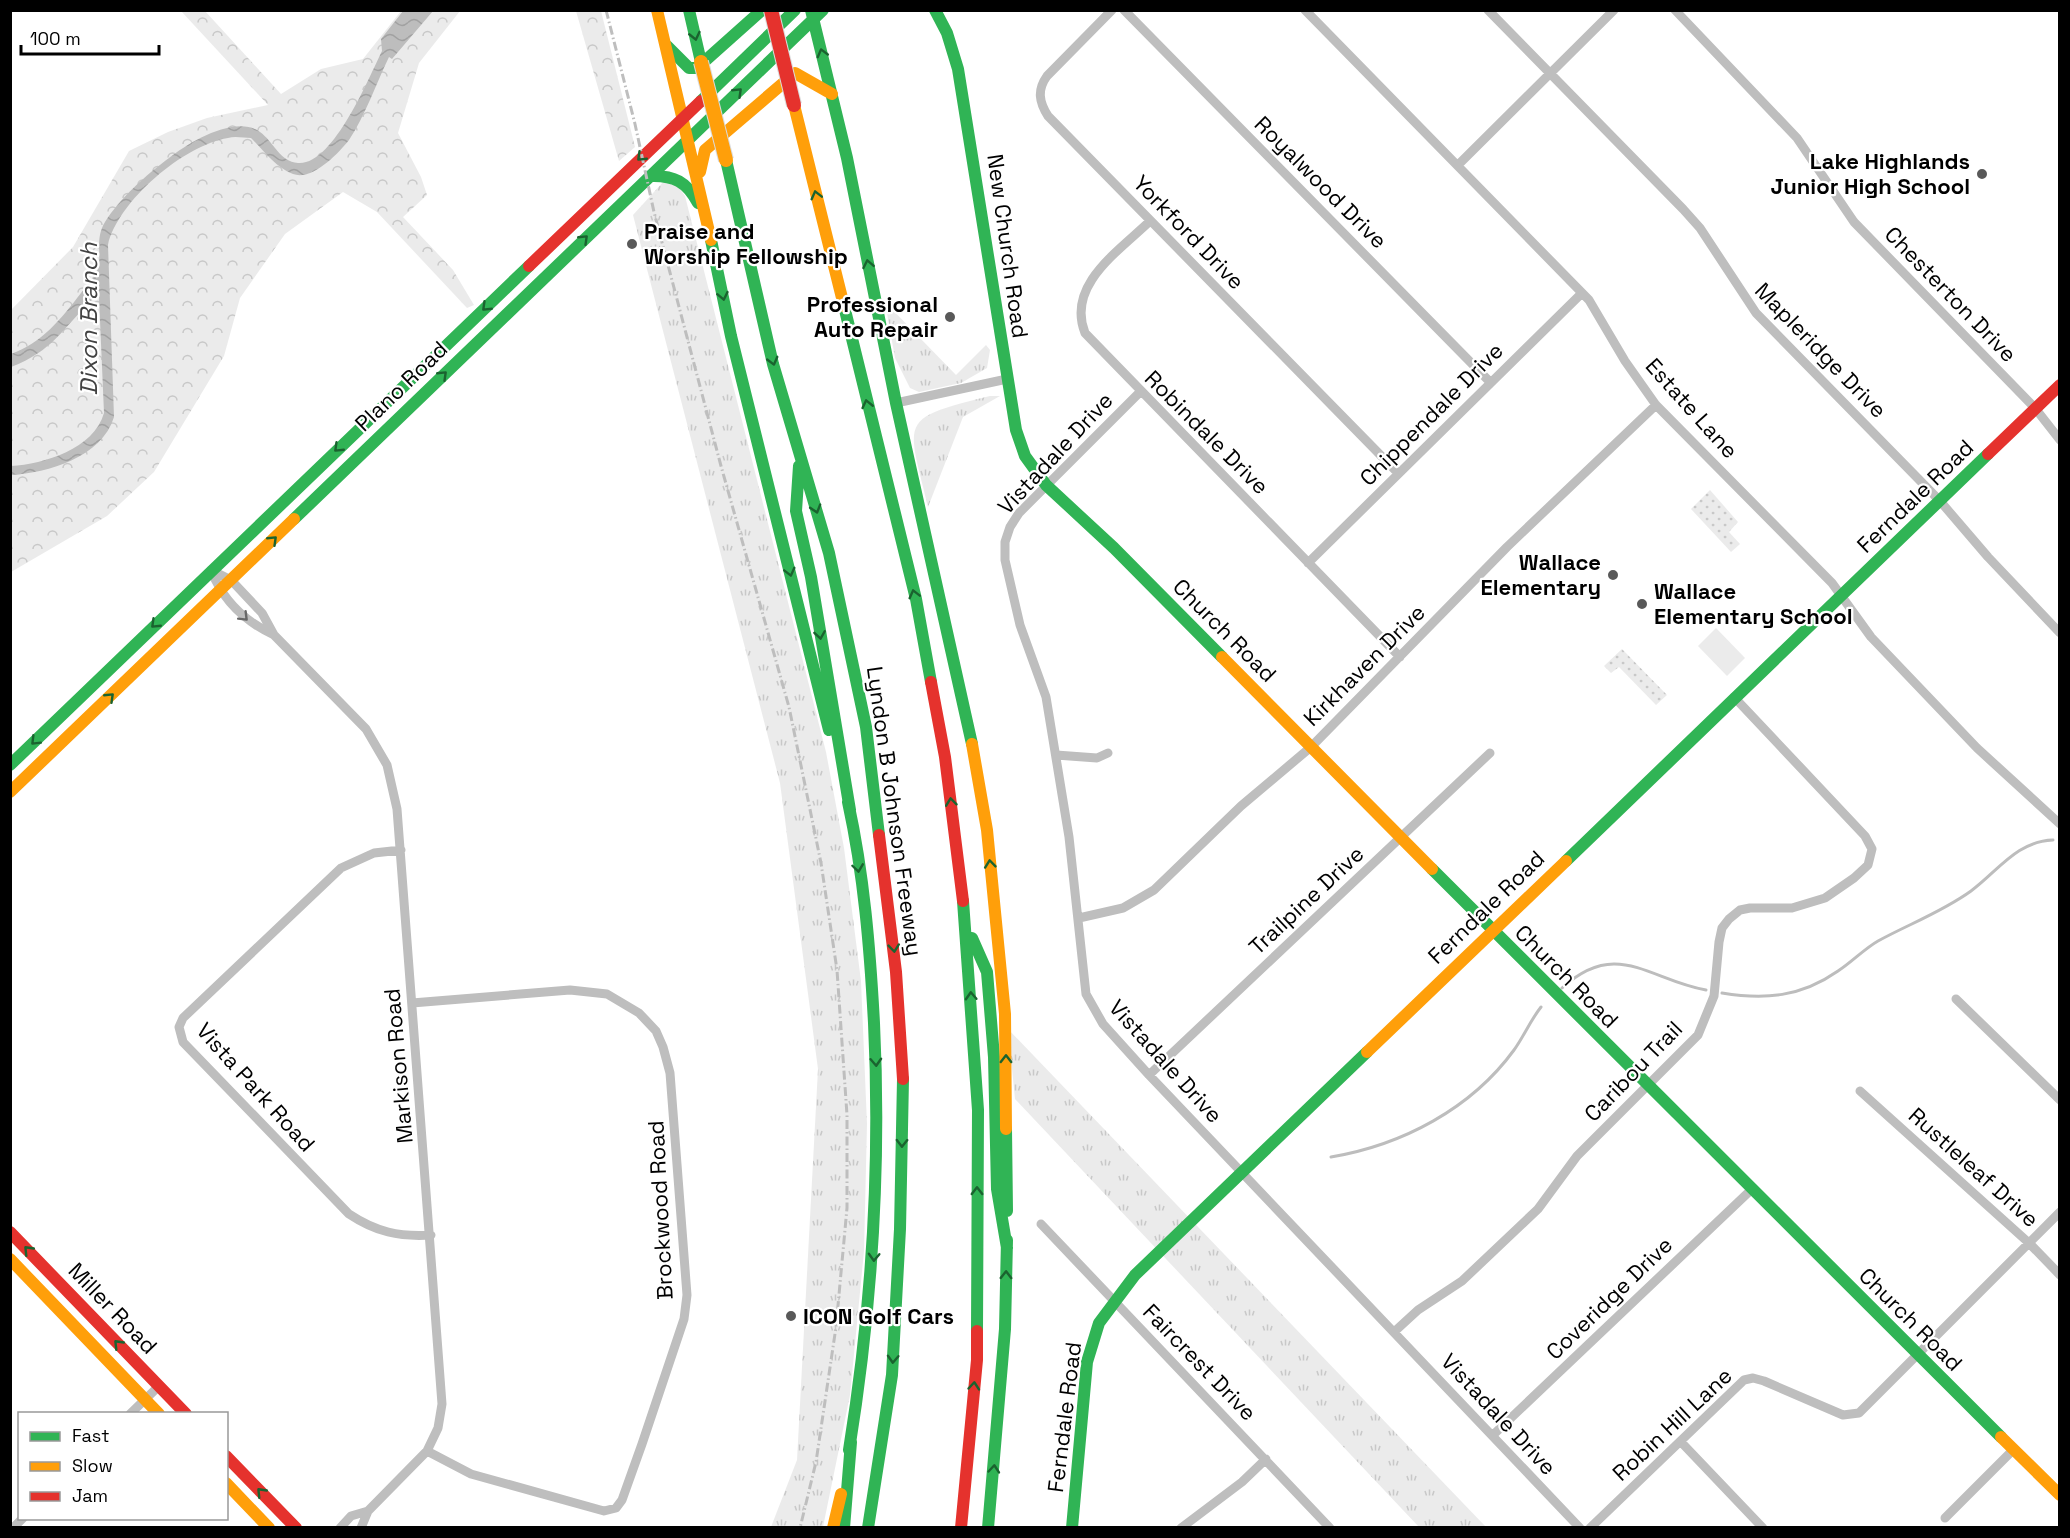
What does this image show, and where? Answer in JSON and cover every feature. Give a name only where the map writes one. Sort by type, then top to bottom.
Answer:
[{"type":"main road","points":[[657,10],[689,138],[731,336],[850,810]]},
{"type":"main road","name":"Lyndon B Johnson Freeway","points":[[689,10],[773,364],[829,553],[866,727],[890,909],[903,1054],[900,1229],[892,1375],[868,1527]]},
{"type":"main road","points":[[666,45],[689,68],[697,68],[762,10]]},
{"type":"main road","points":[[771,10],[916,599],[945,757],[966,926],[978,1110],[976,1360],[961,1527]]},
{"type":"main road","name":"Plano Road","points":[[10,765],[795,10]]},
{"type":"main road","name":"New Church Road","points":[[935,10],[947,33],[958,69],[1007,379],[1020,443],[1033,470],[1046,485]]},
{"type":"main road","points":[[816,14],[896,404],[968,718],[987,830],[1005,1014],[1007,1248],[1005,1329],[988,1527]]},
{"type":"main road","name":"Plano Road","points":[[10,792],[816,14]]},
{"type":"main road","points":[[699,190],[701,159],[705,150],[795,74],[805,77],[832,94]]},
{"type":"main road","points":[[650,176],[666,174],[683,180],[707,222]]},
{"type":"main road","points":[[514,280],[527,293]]},
{"type":"main road","points":[[410,379],[424,393]]},
{"type":"main road","name":"Ferndale Road","points":[[1072,1527],[1087,1362],[1100,1323],[1135,1275],[1240,1171],[2060,385]]},
{"type":"main road","points":[[799,453],[796,511],[811,577],[850,810],[869,941],[878,1094],[874,1265],[859,1398],[833,1527]]},
{"type":"main road","name":"Church Road","points":[[1046,485],[1114,548],[1647,1086],[2060,1495]]},
{"type":"main road","points":[[54,722],[68,737]]},
{"type":"main road","points":[[966,926],[987,972],[994,1058],[998,1189],[1007,1248]]},
{"type":"main road","name":"Miller Road","points":[[10,1232],[185,1412]]},
{"type":"main road","name":"Miller Road","points":[[10,1259],[158,1412]]},
{"type":"main road","points":[[844,1527],[851,1442]]},
{"type":"main road","points":[[228,1458],[296,1527]]},
{"type":"main road","points":[[228,1485],[269,1527]]},
{"type":"street","name":"Yorkford Drive","points":[[1112,10],[1047,76],[1041,89],[1041,105],[1048,116],[1398,473]]},
{"type":"street","name":"Royalwood Drive","points":[[1124,10],[1490,381]]},
{"type":"street","name":"Estate Lane","points":[[1305,10],[1582,293],[1595,309],[1624,361],[1656,405],[1832,583],[1871,637],[1969,740],[2058,819]]},
{"type":"street","name":"Mapleridge Drive","points":[[1488,10],[1700,228],[1756,313],[1940,501],[2060,633]]},
{"type":"street","points":[[1458,165],[1614,10]]},
{"type":"street","name":"Chesterton Drive","points":[[1675,10],[1797,138],[1854,222],[2035,408],[2060,440]]},
{"type":"street","name":"Robindale Drive","points":[[1150,221],[1096,274],[1083,292],[1079,312],[1085,333],[1400,657]]},
{"type":"street","name":"Chippendale Drive","points":[[1308,563],[1490,381],[1582,293]]},
{"type":"street","points":[[896,404],[1007,379]]},
{"type":"street","name":"Vistadale Drive","points":[[1140,392],[1046,485],[1010,527],[1005,542],[1005,560],[1020,625],[1043,686],[1056,755],[1079,918],[1086,994],[1093,1010],[1149,1075],[1580,1527]]},
{"type":"street","name":"Kirkhaven Drive","points":[[1079,918],[1123,909],[1145,897],[1241,806],[1311,747],[1506,547],[1656,405]]},
{"type":"street","name":"Markison Road","points":[[211,570],[231,580],[262,613],[274,635],[366,729],[376,743],[390,774],[397,809],[442,1404],[438,1428],[427,1451],[368,1511],[361,1527]]},
{"type":"street","name":"Markison Road","points":[[211,570],[219,592],[251,624],[274,635]]},
{"type":"street","name":"Caribou Trail","points":[[1394,1332],[1418,1310],[1462,1281],[1538,1209],[1573,1161],[1691,1044],[1706,1020],[1714,996],[1719,942],[1722,928],[1729,918],[1740,910],[1750,908],[1792,908],[1817,902],[1854,878],[1868,865],[1872,849],[1865,836],[1734,697]]},
{"type":"street","points":[[1056,755],[1097,758],[1108,753]]},
{"type":"street","name":"Trailpine Drive","points":[[1149,1075],[1490,753]]},
{"type":"street","name":"Vista Park Road","points":[[401,850],[374,854],[341,868],[183,1018],[179,1027],[183,1042],[349,1214],[368,1227],[387,1233],[405,1236],[431,1235]]},
{"type":"street","name":"Brockwood Road","points":[[412,1003],[570,990],[608,994],[639,1013],[656,1031],[670,1073],[687,1278],[684,1319],[630,1478],[616,1508],[604,1511],[471,1474],[427,1451]]},
{"type":"street","points":[[1956,999],[2060,1100]]},
{"type":"street","name":"Rustleleaf Drive","points":[[1860,1090],[2029,1243],[2060,1275]]},
{"type":"street","name":"Coveridge Drive","points":[[1493,1436],[1752,1189]]},
{"type":"street","name":"Robin Hill Lane","points":[[1590,1527],[1744,1380],[1753,1378],[1764,1381],[1843,1415],[1859,1413],[2060,1212]]},
{"type":"street","name":"Faircrest Drive","points":[[1041,1224],[1330,1527]]},
{"type":"street","points":[[131,1412],[159,1386]]},
{"type":"street","points":[[1681,1442],[1763,1527]]},
{"type":"street","points":[[1945,1518],[2013,1450]]},
{"type":"street","points":[[1181,1527],[1242,1482],[1266,1459]]},
{"type":"street","name":"Markison Road","points":[[340,1527],[351,1516],[368,1511]]},
{"type":"green space","points":[[181,11],[205,11],[281,94],[321,69],[363,59],[401,11],[460,11],[419,63],[398,133],[421,177],[427,195],[403,217],[453,270],[474,305],[467,308],[377,212],[343,192],[285,234],[240,298],[224,356],[154,472],[107,516],[11,572],[11,310],[73,247],[129,151],[168,132],[207,118],[268,105]]},
{"type":"green space","points":[[576,11],[601,11],[635,147],[619,161]]},
{"type":"green space","points":[[664,181],[675,182],[685,196],[826,752],[844,848],[861,981],[867,1124],[864,1251],[850,1395],[823,1527],[771,1527],[797,1460],[818,1069],[780,783],[633,215]]},
{"type":"green space","points":[[885,302],[956,375],[986,345],[990,350],[987,368],[961,383],[919,392],[910,388],[895,358]]},
{"type":"green space","points":[[990,396],[1000,396],[963,417],[928,507],[916,456],[914,439],[916,427],[924,418],[938,411]]},
{"type":"green space","points":[[1710,490],[1738,522],[1729,532],[1740,544],[1731,552],[1691,509]]},
{"type":"green space","points":[[1716,628],[1745,658],[1727,676],[1698,646]]},
{"type":"green space","points":[[1622,649],[1667,695],[1656,705],[1619,667],[1611,673],[1604,666]]},
{"type":"green space","points":[[1008,1029],[1486,1527],[1419,1527],[1015,1099]]},
{"type":"water","points":[[403,11],[433,11],[392,59],[389,57],[355,131],[344,146],[324,165],[308,174],[293,174],[275,163],[251,138],[231,137],[192,151],[173,163],[139,194],[114,228],[108,245],[114,417],[108,431],[98,443],[72,460],[41,471],[11,475],[11,466],[52,458],[79,445],[98,426],[104,413],[99,297],[93,299],[56,338],[37,354],[11,367],[11,354],[32,343],[50,329],[92,280],[99,266],[99,242],[102,229],[118,204],[143,179],[178,152],[200,138],[226,128],[250,127],[265,136],[286,159],[298,163],[311,160],[337,136],[359,99],[382,51],[381,39]]},
{"type":"waterway","points":[[1722,993],[1768,996],[1796,991],[1824,980],[1878,941],[1937,912],[1971,891],[2018,851],[2040,842],[2053,840]]},
{"type":"waterway","points":[[1562,988],[1582,973],[1600,966],[1617,964],[1633,966],[1706,990]]},
{"type":"waterway","points":[[1331,1157],[1384,1144],[1433,1121],[1456,1107],[1497,1071],[1514,1050],[1541,1007]]},
{"type":"railway","points":[[606,10],[635,124],[654,212],[721,466],[789,707],[821,863],[837,970],[847,1115],[847,1208],[836,1327],[816,1462],[800,1528]]},
{"type":"traffic: fast","points":[[689,10],[701,62]]},
{"type":"traffic: fast","points":[[667,46],[689,68],[697,68],[762,10]]},
{"type":"traffic: fast","points":[[701,101],[795,10]]},
{"type":"traffic: fast","points":[[811,10],[847,158],[896,403],[972,744]]},
{"type":"traffic: fast","points":[[294,519],[823,10]]},
{"type":"traffic: fast","points":[[935,10],[947,33],[958,69],[1016,430],[1025,456],[1046,485],[1114,548],[1222,657]]},
{"type":"traffic: fast","points":[[726,160],[773,364],[829,553],[866,727],[879,835]]},
{"type":"traffic: fast","points":[[650,176],[679,181],[698,203]]},
{"type":"traffic: fast","points":[[711,240],[731,336],[829,730]]},
{"type":"traffic: fast","points":[[10,765],[529,266]]},
{"type":"traffic: fast","points":[[844,306],[916,599],[931,682]]},
{"type":"traffic: fast","points":[[1566,861],[1988,454]]},
{"type":"traffic: fast","points":[[799,466],[796,511],[811,577],[850,810]]},
{"type":"traffic: fast","points":[[848,802],[862,884],[868,940],[876,1077],[873,1237],[864,1344],[849,1450]]},
{"type":"traffic: fast","points":[[1432,869],[2001,1437]]},
{"type":"traffic: fast","points":[[963,901],[978,1110],[977,1331]]},
{"type":"traffic: fast","points":[[972,938],[987,972],[994,1057],[997,1189],[1007,1248]]},
{"type":"traffic: fast","points":[[1072,1528],[1087,1362],[1099,1323],[1135,1275],[1367,1052]]},
{"type":"traffic: fast","points":[[868,1528],[892,1375],[900,1229],[903,1079]]},
{"type":"traffic: fast","points":[[1006,1129],[1007,1211]]},
{"type":"traffic: fast","points":[[988,1528],[1005,1329],[1007,1240]]},
{"type":"traffic: fast","points":[[844,1528],[851,1442]]},
{"type":"traffic: slow","points":[[657,10],[711,240]]},
{"type":"traffic: slow","points":[[701,62],[726,160]]},
{"type":"traffic: slow","points":[[700,172],[705,150],[795,73],[832,94]]},
{"type":"traffic: slow","points":[[794,105],[844,306]]},
{"type":"traffic: slow","points":[[10,792],[294,519]]},
{"type":"traffic: slow","points":[[1222,657],[1432,869]]},
{"type":"traffic: slow","points":[[972,744],[987,830],[1005,1014],[1006,1129]]},
{"type":"traffic: slow","points":[[1367,1052],[1566,861]]},
{"type":"traffic: slow","points":[[10,1259],[157,1412]]},
{"type":"traffic: slow","points":[[2001,1437],[2060,1495]]},
{"type":"traffic: slow","points":[[228,1485],[269,1528]]},
{"type":"traffic: slow","points":[[833,1528],[841,1494]]},
{"type":"traffic: jam","points":[[771,10],[794,105]]},
{"type":"traffic: jam","points":[[529,266],[701,101]]},
{"type":"traffic: jam","points":[[1988,454],[2060,385]]},
{"type":"traffic: jam","points":[[931,682],[945,757],[963,901]]},
{"type":"traffic: jam","points":[[879,835],[896,972],[903,1079]]},
{"type":"traffic: jam","points":[[10,1232],[184,1412]]},
{"type":"traffic: jam","points":[[961,1528],[977,1360],[977,1331]]},
{"type":"traffic: jam","points":[[228,1458],[296,1528]]},
{"type":"place","name":"Lake Highlands Junior High School","points":[[1982,174]]},
{"type":"place","name":"Praise and Worship Fellowship","points":[[632,244]]},
{"type":"place","name":"Professional Auto Repair","points":[[950,317]]},
{"type":"place","name":"Wallace Elementary","points":[[1613,575]]},
{"type":"place","name":"Wallace Elementary School","points":[[1642,604]]},
{"type":"place","name":"ICON Golf Cars","points":[[791,1316]]},
{"type":"water label","name":"Dixon Branch","points":[[89,319]]}]
